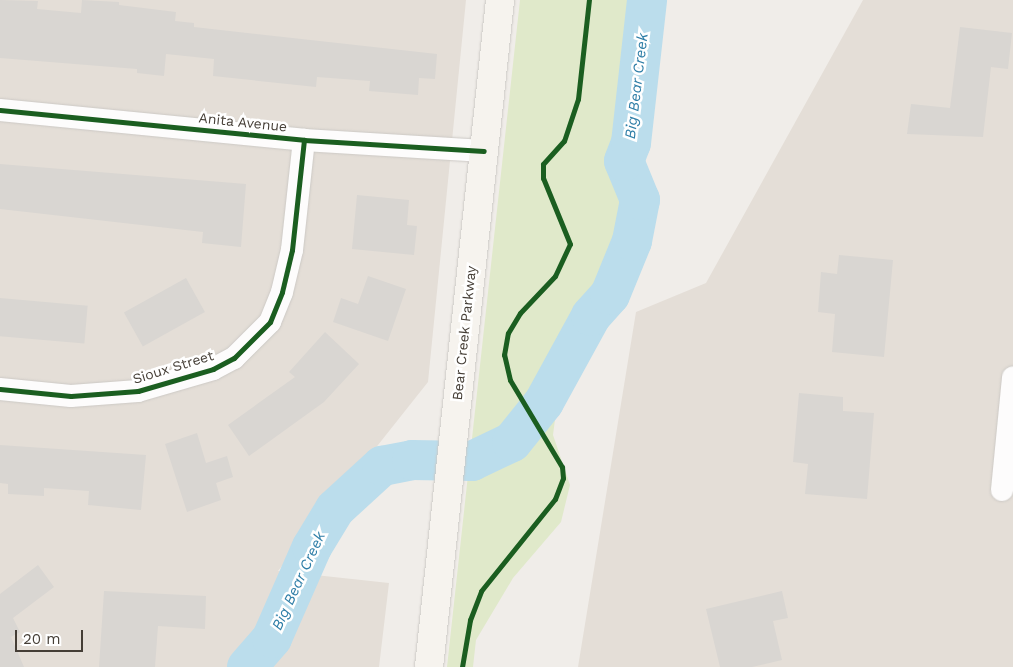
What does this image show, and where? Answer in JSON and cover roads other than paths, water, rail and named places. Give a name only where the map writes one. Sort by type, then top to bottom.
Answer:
[{"type":"main road","name":"Bear Creek Parkway","points":[[429,667],[500,0]]},
{"type":"street","name":"Anita Avenue","points":[[0,110],[304,140],[484,151]]},
{"type":"street","name":"Sioux Street","points":[[0,389],[72,396],[138,391],[213,369],[234,358],[270,322],[282,292],[292,250],[304,140]]},
{"type":"street","points":[[1002,490],[1013,378]]},
{"type":"waterway","name":"Big Bear Creek","points":[[247,667],[272,638],[312,547],[335,509],[382,466],[412,460],[472,461],[512,442],[544,402],[591,316],[610,295],[632,241],[640,200],[624,161],[631,143],[647,0]]}]
